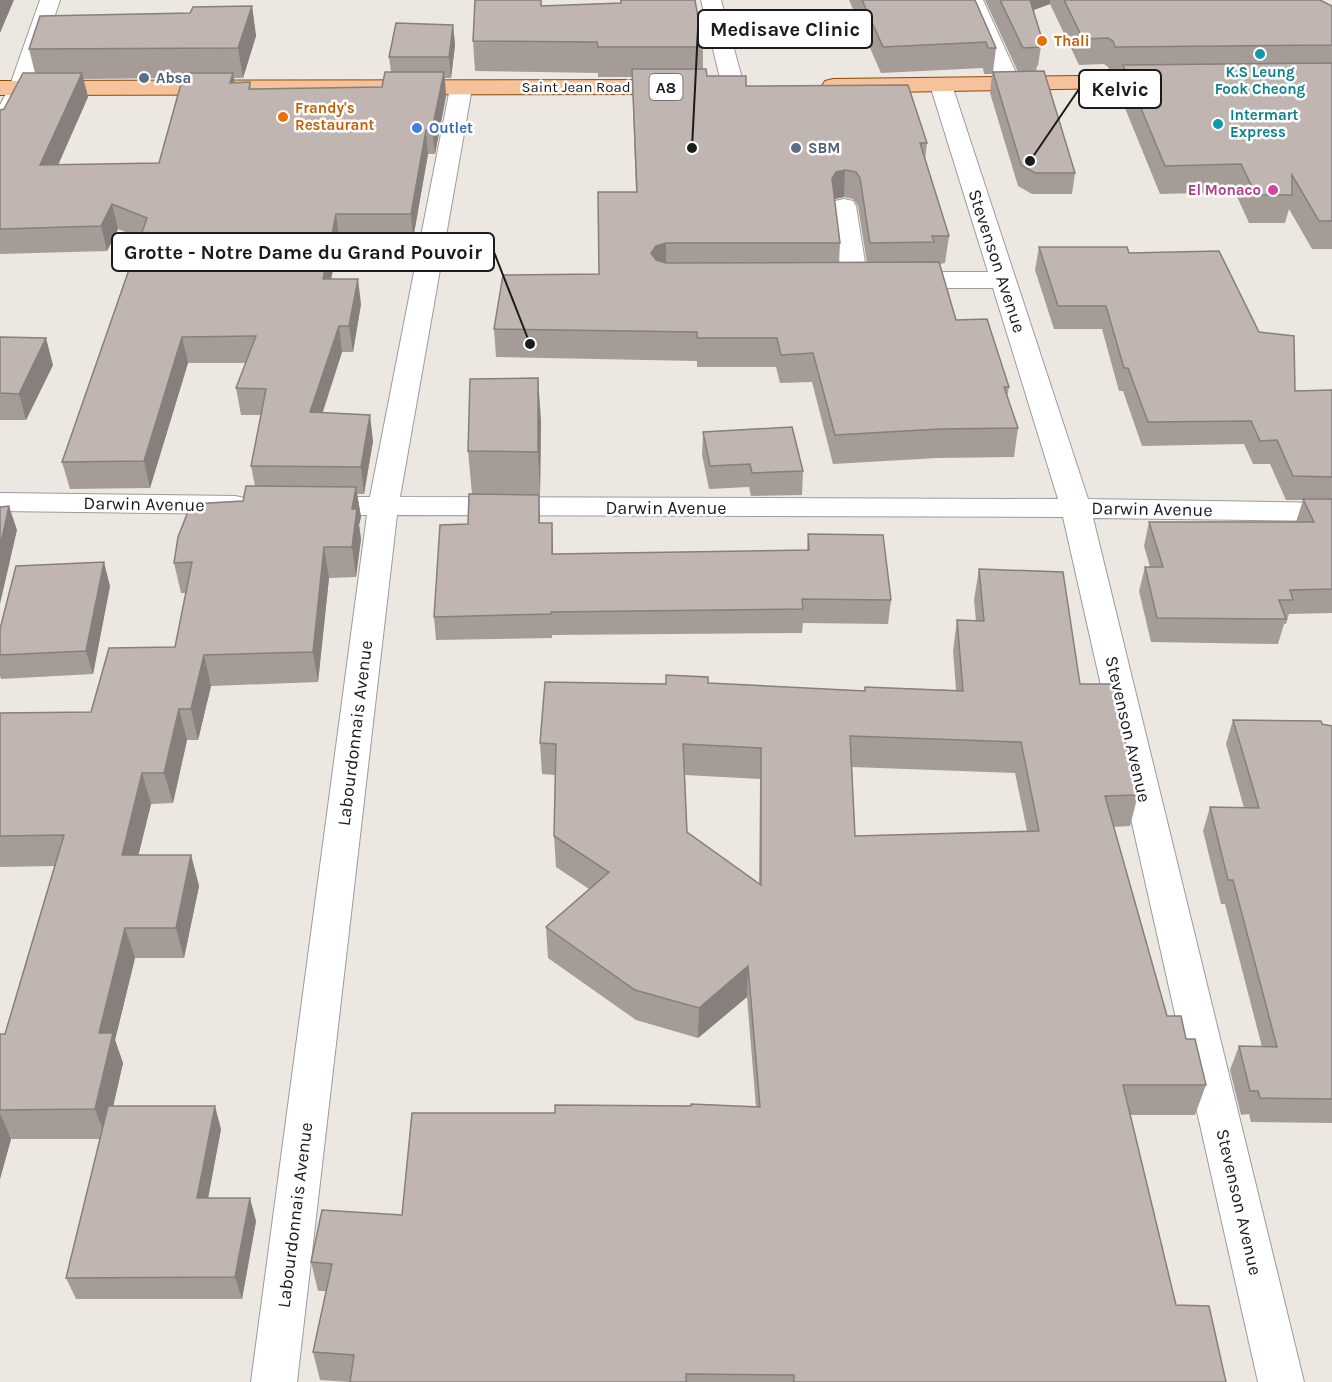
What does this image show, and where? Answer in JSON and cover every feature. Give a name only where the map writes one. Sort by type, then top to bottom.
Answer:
[{"type":"main road","points":[[814,86],[1189,81]]},
{"type":"main road","name":"Saint Jean Road","points":[[10,88],[756,86]]},
{"type":"street","points":[[0,127],[10,88],[50,0]]},
{"type":"street","points":[[711,0],[733,86]]},
{"type":"street","points":[[972,0],[1010,84]]},
{"type":"street","name":"Stevenson Avenue","points":[[941,85],[1076,508],[1281,1382]]},
{"type":"street","name":"Labourdonnais Avenue","points":[[274,1382],[383,507],[461,88]]},
{"type":"street","points":[[844,206],[843,281],[1004,280]]},
{"type":"street","name":"Darwin Avenue","points":[[0,502],[383,507],[1076,508],[1332,512]]},
{"type":"building","points":[[475,0],[541,0],[541,6],[621,3],[621,0],[695,0],[703,47],[598,47],[597,42],[473,41]]},
{"type":"building","points":[[862,0],[975,0],[996,48],[988,48],[986,42],[883,47]]},
{"type":"building","points":[[1000,0],[1030,0],[1042,39],[1037,40],[1040,47],[1023,48]]},
{"type":"building","points":[[1064,0],[1320,0],[1332,6],[1332,45],[1115,47],[1113,41],[1108,38],[1083,39]]},
{"type":"building","points":[[252,6],[238,48],[29,49],[40,16],[190,13],[193,7]]},
{"type":"building","points":[[396,23],[453,25],[449,57],[389,57]]},
{"type":"building","points":[[1332,63],[1332,221],[1319,221],[1292,175],[1292,195],[1256,195],[1241,164],[1165,166],[1123,65]]},
{"type":"building","points":[[632,69],[706,69],[707,76],[746,76],[746,86],[908,85],[927,143],[920,143],[949,236],[932,236],[934,242],[870,243],[860,178],[856,172],[845,170],[836,172],[832,179],[840,243],[666,243],[656,246],[651,253],[656,260],[666,263],[939,262],[956,320],[987,319],[1009,387],[1004,387],[1018,428],[940,429],[835,435],[813,353],[781,355],[777,338],[697,338],[697,332],[494,329],[503,275],[599,274],[598,192],[637,192]]},
{"type":"building","points":[[1044,71],[1075,173],[1035,173],[1021,165],[993,72]]},
{"type":"building","points":[[385,72],[444,72],[432,130],[426,130],[411,214],[336,214],[323,279],[358,279],[349,326],[339,326],[310,412],[370,415],[361,467],[251,466],[266,389],[236,388],[256,336],[182,337],[144,461],[62,462],[147,218],[112,204],[101,226],[0,229],[0,110],[4,109],[23,73],[82,73],[40,165],[159,163],[184,73],[233,73],[230,83],[250,82],[249,89],[382,87]]},
{"type":"building","points":[[1039,247],[1127,247],[1129,253],[1219,251],[1259,332],[1294,336],[1295,391],[1332,390],[1332,477],[1293,476],[1277,440],[1260,441],[1251,421],[1148,422],[1128,368],[1124,368],[1106,306],[1058,306]]},
{"type":"building","points":[[0,337],[46,338],[19,394],[0,393]]},
{"type":"building","points":[[538,378],[538,452],[468,451],[470,379]]},
{"type":"building","points":[[792,427],[803,471],[752,473],[750,464],[710,466],[703,432]]},
{"type":"building","points":[[246,486],[356,487],[352,509],[357,509],[352,547],[324,547],[313,652],[204,655],[191,709],[179,709],[164,773],[142,773],[122,855],[191,855],[176,928],[125,928],[99,1033],[113,1033],[95,1109],[0,1110],[0,1034],[5,1034],[64,835],[0,836],[0,713],[91,712],[109,648],[175,647],[192,562],[174,563],[178,537],[191,504],[243,501]]},
{"type":"building","points":[[469,494],[539,495],[539,523],[552,523],[552,554],[809,550],[808,534],[883,535],[891,600],[802,599],[803,609],[551,612],[551,614],[434,617],[440,525],[468,524]]},
{"type":"building","points":[[1303,499],[1332,499],[1332,589],[1290,590],[1293,600],[1279,600],[1286,619],[1157,618],[1145,567],[1163,567],[1149,522],[1314,522]]},
{"type":"building","points":[[9,506],[0,547],[0,507]]},
{"type":"building","points":[[104,562],[86,651],[0,655],[0,629],[16,566]]},
{"type":"building","points":[[979,569],[1063,572],[1080,684],[1112,684],[1138,795],[1105,796],[1167,1016],[1181,1016],[1186,1039],[1195,1039],[1206,1085],[1123,1085],[1176,1305],[1209,1306],[1226,1382],[794,1382],[794,1375],[686,1374],[686,1382],[350,1382],[354,1355],[313,1352],[332,1264],[311,1262],[322,1210],[402,1215],[412,1113],[555,1113],[555,1105],[691,1106],[691,1104],[760,1107],[748,966],[699,1008],[635,990],[546,927],[609,872],[554,836],[556,744],[540,743],[545,682],[666,684],[666,675],[708,677],[708,683],[865,691],[865,687],[963,691],[957,620],[984,621]],"holes":[[[850,736],[1021,742],[1039,831],[855,836]],[[683,744],[761,748],[761,885],[687,832]]]},
{"type":"building","points":[[1233,720],[1321,721],[1322,724],[1332,726],[1332,1099],[1260,1098],[1258,1091],[1250,1091],[1239,1046],[1277,1047],[1233,880],[1228,880],[1210,807],[1259,808]]},
{"type":"building","points":[[108,1106],[215,1106],[197,1198],[250,1198],[235,1277],[66,1278]]},
{"type":"place","name":"Thali","points":[[1042,41]]},
{"type":"place","name":"K.S Leung Fook Cheong","points":[[1260,54]]},
{"type":"place","name":"Absa","points":[[144,78]]},
{"type":"place","name":"Frandy's Restaurant","points":[[283,117]]},
{"type":"place","name":"Intermart Express","points":[[1218,124]]},
{"type":"place","name":"Outlet","points":[[417,128]]},
{"type":"place","name":"Medisave Clinic","points":[[692,148]]},
{"type":"place","name":"SBM","points":[[796,148]]},
{"type":"place","name":"Kelvic","points":[[1030,161]]},
{"type":"place","name":"El Monaco","points":[[1273,190]]},
{"type":"place","name":"Grotte - Notre Dame du Grand Pouvoir","points":[[530,344]]}]
